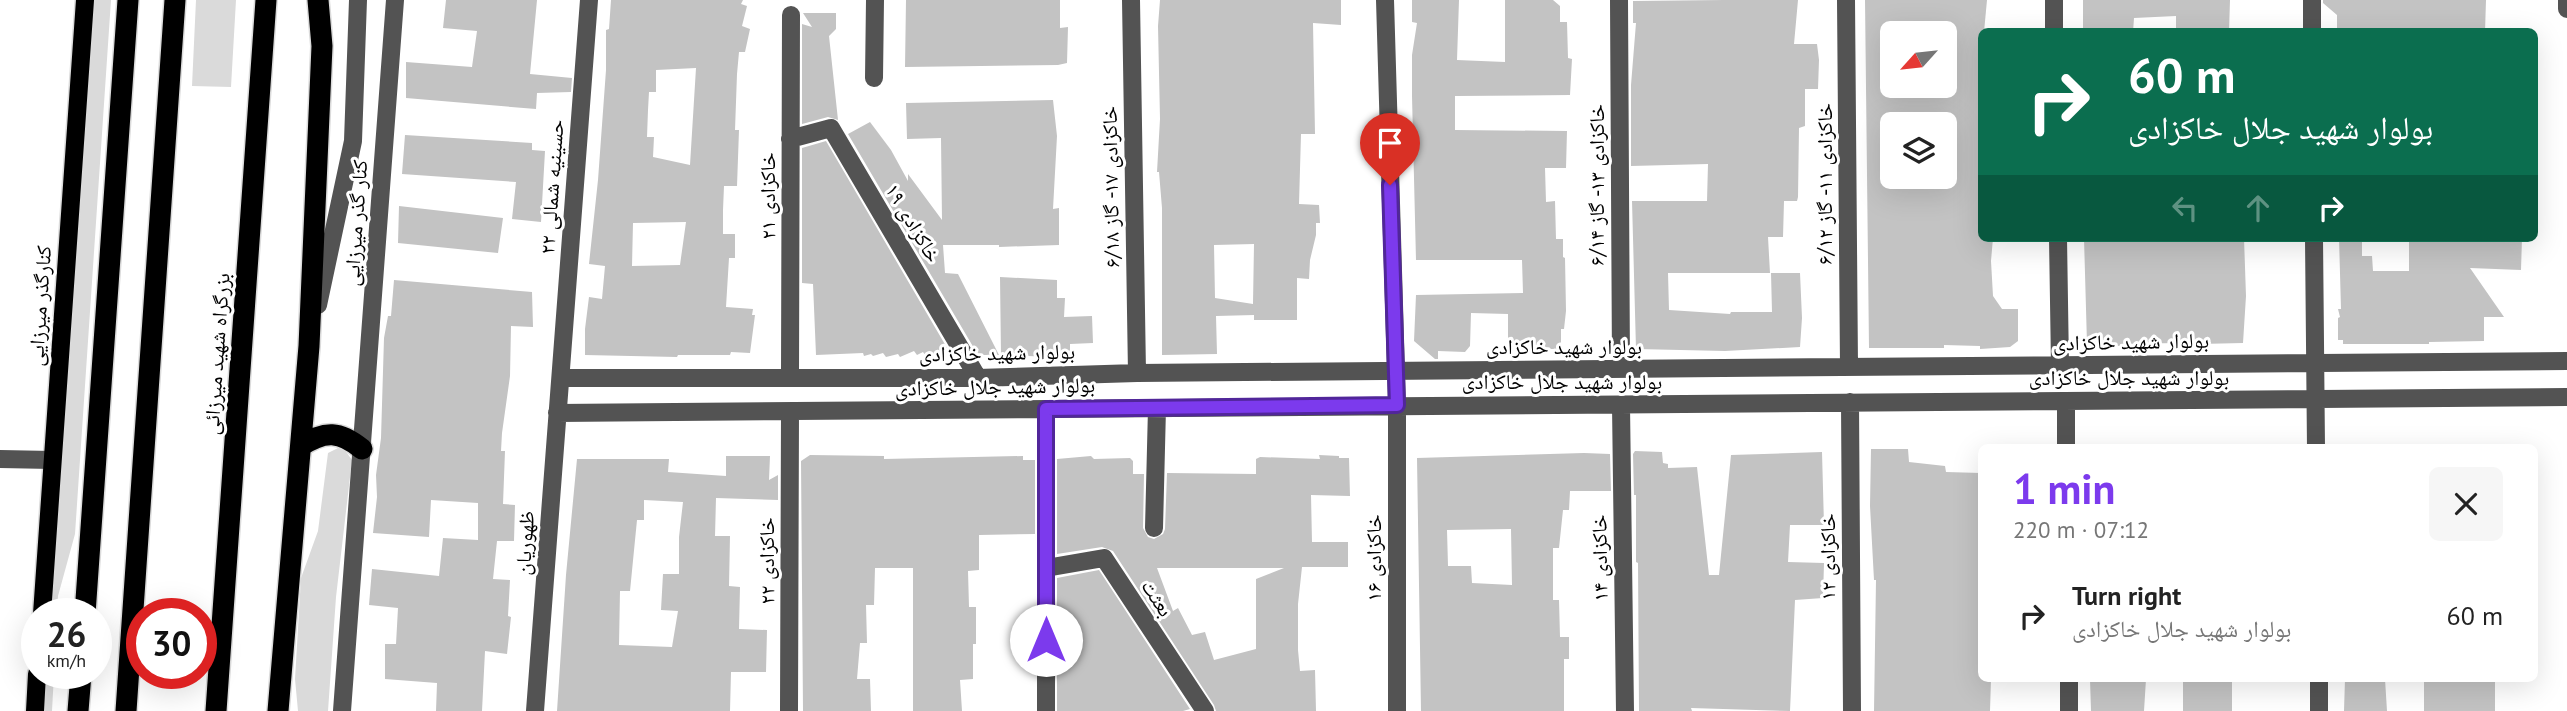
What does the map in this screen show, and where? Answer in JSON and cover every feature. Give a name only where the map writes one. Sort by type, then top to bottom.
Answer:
[{"type":"highway","points":[[86,598],[128,0]]},
{"type":"highway","points":[[126,711],[175,0]]},
{"type":"highway","name":"بزرگراه شهید میرزائی","points":[[216,711],[266,0]]},
{"type":"highway","points":[[278,711],[309,346],[321,46],[318,0]]},
{"type":"highway","points":[[301,446],[315,437],[332,434],[349,438],[362,449]]},
{"type":"highway","points":[[78,711],[79,689]]},
{"type":"main road","name":"کنارگذر میرزایی","points":[[42,598],[85,0]]},
{"type":"main road","points":[[35,711],[36,689]]},
{"type":"street","points":[[309,346],[353,141],[358,0]]},
{"type":"street","name":"کنار گذر میرزایی","points":[[342,711],[395,0]]},
{"type":"street","name":"حسینیه شمالی ۲۲","points":[[561,378],[589,0]]},
{"type":"street","points":[[874,0],[874,78]]},
{"type":"street","name":"خاکزادی ۱۷- گاز ۶/۱۸","points":[[1130,0],[1137,373]]},
{"type":"street","name":"خاکزادی ۱۶","points":[[1385,0],[1397,405],[1397,711]]},
{"type":"street","name":"خاکزادی ۱۳- گاز ۶/۱۴","points":[[1619,0],[1621,369]]},
{"type":"street","name":"خاکزادی ۱۱- گاز ۶/۱۲","points":[[1846,0],[1849,367]]},
{"type":"street","points":[[2054,0],[2054,28]]},
{"type":"street","points":[[2312,0],[2312,28]]},
{"type":"street","points":[[2567,0],[2567,9]]},
{"type":"street","name":"خاکزادی ۲۱","points":[[790,376],[791,15]]},
{"type":"street","name":"خاکزادی ۱۹","points":[[790,139],[831,128],[978,377]]},
{"type":"street","points":[[2058,242],[2060,365]]},
{"type":"street","points":[[2315,242],[2316,444]]},
{"type":"street","name":"بولوار شهید خاکزادی","points":[[561,378],[978,377],[1137,373],[2567,361]]},
{"type":"street","name":"ظهوریان","points":[[535,711],[561,378]]},
{"type":"street","name":"بولوار شهید جلال خاکزادی","points":[[557,413],[2567,397]]},
{"type":"street","points":[[2066,401],[2066,444]]},
{"type":"street","name":"خاکزادی ۱۲","points":[[1850,402],[1852,711]]},
{"type":"street","name":"خاکزادی ۱۴","points":[[1621,405],[1625,711]]},
{"type":"street","points":[[1154,528],[1157,408]]},
{"type":"street","points":[[1046,409],[1046,711]]},
{"type":"street","name":"خاکزادی ۲۲","points":[[789,711],[790,412]]},
{"type":"street","points":[[0,459],[52,460]]},
{"type":"street","name":"بعثت","points":[[1046,568],[1104,558],[1205,711]]},
{"type":"street","points":[[2068,682],[2069,711]]},
{"type":"street","points":[[2319,682],[2319,711]]},
{"type":"shaded area","points":[[95,0],[111,0],[75,534],[58,598],[52,598]]},
{"type":"shaded area","points":[[196,0],[236,0],[231,87],[192,86]]},
{"type":"shaded area","points":[[342,446],[352,460],[336,597],[328,711],[298,711],[295,679],[301,578],[318,531],[328,453]]},
{"type":"shaded area","points":[[46,689],[53,689],[52,711],[44,711]]},
{"type":"building","points":[[446,0],[537,0],[530,74],[572,78],[571,92],[537,93],[536,109],[406,98],[406,62],[472,67],[477,31],[443,28]]},
{"type":"building","points":[[611,0],[743,0],[741,4],[747,6],[742,26],[750,29],[745,52],[739,52],[737,74],[737,186],[724,186],[723,234],[735,234],[735,258],[729,258],[726,307],[753,309],[752,315],[755,315],[750,353],[677,357],[585,355],[589,297],[602,299],[605,266],[589,264],[606,70],[606,30],[609,29]],"holes":[[[696,68],[690,165],[653,157],[654,137],[647,137],[649,92],[656,92],[656,70]],[[686,222],[680,265],[632,266],[633,223]]]},
{"type":"building","points":[[906,0],[1060,0],[1060,28],[1068,27],[1067,63],[905,67]]},
{"type":"building","points":[[1160,0],[1341,0],[1341,25],[1313,23],[1315,134],[1301,134],[1299,204],[1319,205],[1320,223],[1316,223],[1309,279],[1297,278],[1297,320],[1254,320],[1254,315],[1216,316],[1217,354],[1162,355],[1162,208],[1157,172],[1160,119]],"holes":[[[1254,244],[1253,304],[1215,298],[1214,245]]]},
{"type":"building","points":[[1412,0],[1459,0],[1457,60],[1505,62],[1505,0],[1553,0],[1560,6],[1560,22],[1567,22],[1568,58],[1572,59],[1570,95],[1455,96],[1455,130],[1567,131],[1566,168],[1545,168],[1546,202],[1555,201],[1556,239],[1563,239],[1565,258],[1566,311],[1564,329],[1561,329],[1561,349],[1508,349],[1508,314],[1471,313],[1470,346],[1465,352],[1438,351],[1438,359],[1435,359],[1414,341],[1416,295],[1523,293],[1522,260],[1416,260],[1412,55],[1417,23],[1412,22]]},
{"type":"building","points":[[1798,0],[1794,44],[1817,44],[1818,89],[1805,89],[1805,126],[1799,128],[1798,197],[1797,201],[1784,201],[1783,237],[1768,237],[1770,273],[1668,273],[1669,310],[1730,314],[1772,312],[1771,273],[1800,273],[1800,347],[1725,351],[1636,349],[1632,201],[1707,201],[1708,164],[1631,166],[1631,85],[1636,23],[1633,23],[1633,1]]},
{"type":"building","points":[[1865,0],[1987,0],[1984,28],[1978,28],[1978,242],[1993,242],[1993,296],[2002,309],[2018,309],[2018,341],[2010,347],[1980,349],[1980,346],[1944,345],[1944,348],[1869,348]]},
{"type":"building","points":[[2083,0],[2230,0],[2229,28],[2176,28],[2176,16],[2134,18],[2133,28],[2083,28]]},
{"type":"building","points":[[2323,0],[2486,0],[2485,28],[2337,28],[2337,15]]},
{"type":"building","points":[[803,13],[836,13],[836,29],[829,36],[838,120],[828,117],[802,124],[802,24],[812,27]]},
{"type":"building","points":[[1053,100],[1057,136],[1053,209],[1059,208],[1059,245],[943,245],[945,273],[958,274],[999,355],[978,355],[848,134],[870,122],[891,150],[908,181],[908,174],[942,220],[941,138],[907,139],[906,103]]},
{"type":"building","points":[[405,135],[532,143],[532,150],[545,151],[541,222],[512,219],[516,182],[402,174]]},
{"type":"building","points":[[826,141],[950,353],[925,355],[923,352],[917,355],[914,351],[900,357],[898,354],[886,357],[883,353],[873,356],[864,356],[863,353],[816,355],[813,284],[802,283],[802,148]]},
{"type":"building","points":[[399,206],[503,218],[498,253],[398,243]]},
{"type":"building","points":[[2084,242],[2244,242],[2246,296],[2243,343],[2200,346],[2178,343],[2120,344],[2121,346],[2087,344]]},
{"type":"building","points":[[2339,242],[2362,242],[2362,256],[2372,256],[2373,271],[2409,271],[2409,242],[2522,242],[2521,270],[2470,268],[2504,317],[2484,317],[2484,341],[2343,344],[2343,340],[2338,340],[2338,309],[2341,309]]},
{"type":"building","points":[[1000,277],[1057,280],[1057,298],[1065,298],[1064,317],[1092,316],[1093,343],[1070,344],[1070,354],[1053,357],[1001,355]]},
{"type":"building","points":[[394,280],[532,292],[533,327],[511,326],[510,376],[502,433],[501,451],[505,451],[503,504],[515,505],[514,541],[497,541],[493,579],[510,580],[508,616],[511,617],[507,654],[485,651],[482,711],[436,711],[437,683],[385,679],[385,644],[396,644],[398,608],[369,605],[372,569],[439,576],[443,538],[478,540],[478,503],[431,500],[429,537],[373,533],[381,438],[384,338],[388,316],[391,316]]},
{"type":"building","points":[[1871,449],[1908,449],[1909,462],[1945,466],[1946,472],[1978,473],[1978,682],[1991,682],[1990,711],[1874,711],[1876,580],[1870,506]]},
{"type":"building","points":[[1635,451],[1662,452],[1663,463],[1668,464],[1668,468],[1697,467],[1709,575],[1719,575],[1731,455],[1822,452],[1824,525],[1790,525],[1788,562],[1824,563],[1823,598],[1795,600],[1790,711],[1691,708],[1692,711],[1639,711]]},
{"type":"building","points":[[1610,454],[1611,491],[1570,491],[1569,510],[1563,510],[1559,548],[1553,548],[1553,600],[1559,600],[1560,637],[1569,637],[1569,659],[1564,659],[1564,711],[1421,711],[1417,458]],"holes":[[[1511,529],[1512,585],[1472,583],[1471,566],[1448,566],[1447,530]]]},
{"type":"building","points":[[810,455],[884,456],[884,459],[1023,456],[1023,460],[1035,460],[1035,534],[979,535],[979,570],[968,571],[969,607],[976,607],[976,644],[973,644],[973,679],[960,680],[962,711],[913,711],[913,568],[875,568],[874,605],[866,605],[867,643],[860,643],[857,679],[870,679],[871,711],[803,711],[801,461]]},
{"type":"building","points":[[1319,455],[1349,458],[1350,496],[1311,495],[1312,542],[1348,542],[1348,567],[1302,567],[1298,604],[1300,671],[1315,670],[1316,711],[1216,711],[1113,551],[1102,547],[1057,554],[1057,459],[1091,456],[1094,459],[1130,458],[1133,461],[1133,474],[1144,474],[1143,528],[1148,537],[1154,539],[1163,534],[1165,529],[1167,473],[1256,474],[1256,459],[1260,457],[1320,459]],"holes":[[[1157,568],[1284,568],[1256,579],[1256,649],[1214,660],[1205,632],[1192,635],[1178,608],[1173,611]]]},
{"type":"building","points":[[726,456],[770,456],[769,480],[778,475],[778,500],[716,498],[715,536],[730,536],[729,586],[740,587],[739,629],[767,630],[766,672],[731,672],[730,711],[557,711],[577,459],[669,459],[668,472],[726,476]],"holes":[[[644,500],[683,502],[679,574],[663,574],[661,610],[678,611],[672,647],[619,645],[620,591],[630,591],[637,520],[644,520]]]},
{"type":"building","points":[[1099,570],[1190,709],[1057,711],[1057,638],[1060,636],[1057,578]]},
{"type":"building","points":[[2090,682],[2146,682],[2144,711],[2091,711]]},
{"type":"building","points":[[2183,682],[2232,682],[2232,711],[2183,711]]},
{"type":"building","points":[[2345,682],[2385,682],[2387,711],[2344,711]]},
{"type":"building","points":[[2424,682],[2495,682],[2495,711],[2424,711]]},
{"type":"route","points":[[1046,640],[1046,409],[1397,405],[1390,185]]}]
